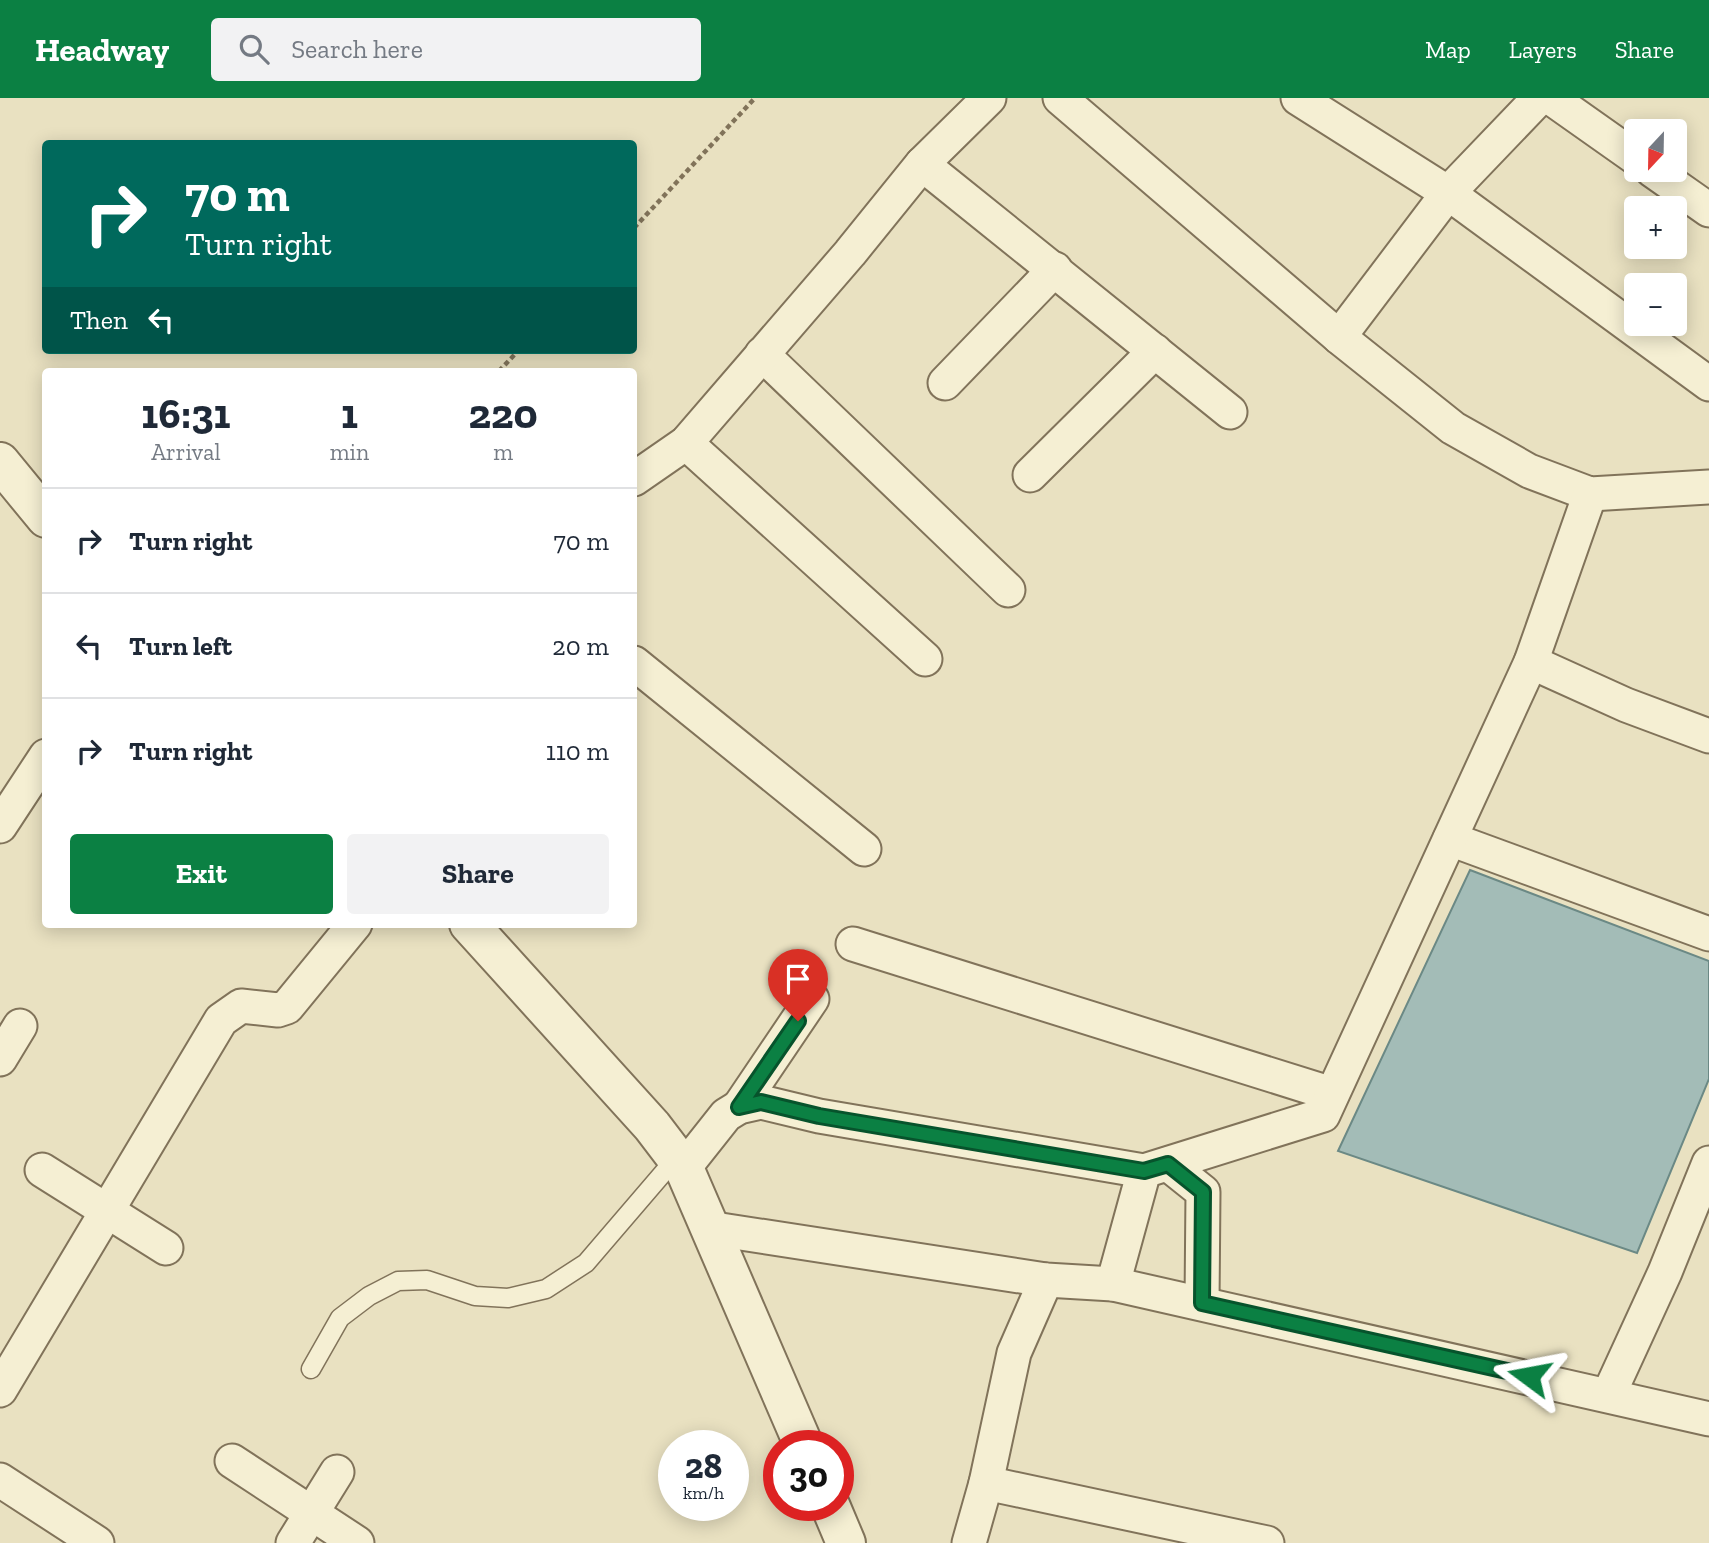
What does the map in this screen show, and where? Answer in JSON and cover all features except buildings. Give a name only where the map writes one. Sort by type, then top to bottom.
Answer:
[{"type":"street","points":[[637,477],[686,443],[922,164],[989,98]]},
{"type":"street","points":[[1060,98],[1339,337],[1453,428],[1529,471],[1590,494],[1709,487]]},
{"type":"street","points":[[1298,98],[1448,193],[1709,384]]},
{"type":"street","points":[[1339,337],[1448,193],[1539,98]]},
{"type":"street","points":[[1551,98],[1624,150]]},
{"type":"street","points":[[922,164],[1230,412]]},
{"type":"street","points":[[1669,182],[1709,210]]},
{"type":"street","points":[[945,383],[1055,269]]},
{"type":"street","points":[[1030,475],[1155,351]]},
{"type":"street","points":[[762,354],[1008,590]]},
{"type":"street","points":[[686,443],[925,659]]},
{"type":"street","points":[[0,462],[42,513]]},
{"type":"street","points":[[1156,1168],[1323,1115],[1531,662],[1590,494]]},
{"type":"street","points":[[1531,662],[1626,705],[1709,736]]},
{"type":"street","points":[[637,665],[864,849]]},
{"type":"street","points":[[0,825],[42,762]]},
{"type":"street","points":[[1450,839],[1709,934]]},
{"type":"street","points":[[0,1390],[225,1015],[241,1006],[278,1010],[287,1007],[352,928]]},
{"type":"street","points":[[473,928],[652,1126],[680,1163],[797,1430]]},
{"type":"street","points":[[853,944],[1332,1094]]},
{"type":"street","points":[[739,1107],[812,999]]},
{"type":"street","points":[[0,1059],[20,1027]]},
{"type":"street","points":[[680,1163],[726,1115],[739,1107],[761,1102],[819,1116],[1156,1168],[1203,1192],[1202,1303]]},
{"type":"street","points":[[1609,1394],[1665,1272],[1709,1163]]},
{"type":"street","points":[[1113,1284],[1156,1168]]},
{"type":"street","points":[[42,1170],[166,1248]]},
{"type":"street","points":[[708,1227],[1046,1280],[1113,1284],[1609,1394],[1709,1419]]},
{"type":"street","points":[[969,1543],[986,1483],[1014,1353],[1046,1280]]},
{"type":"street","points":[[232,1461],[358,1543]]},
{"type":"street","points":[[293,1543],[337,1472]]},
{"type":"street","points":[[0,1480],[97,1543]]},
{"type":"street","points":[[986,1483],[1166,1532],[1267,1543]]},
{"type":"street","points":[[837,1521],[846,1543]]},
{"type":"lane","points":[[311,1369],[340,1318],[369,1296],[398,1281],[427,1280],[475,1296],[497,1297],[546,1289],[586,1263],[680,1163]]},
{"type":"path","points":[[637,225],[755,98]]},
{"type":"path","points":[[502,368],[515,354]]},
{"type":"water","points":[[1470,870],[1709,961],[1709,1079],[1637,1253],[1338,1151]]},
{"type":"route","points":[[798,1021],[739,1107],[761,1102],[819,1116],[1144,1171],[1168,1164],[1203,1192],[1202,1303],[1529,1376]]}]
